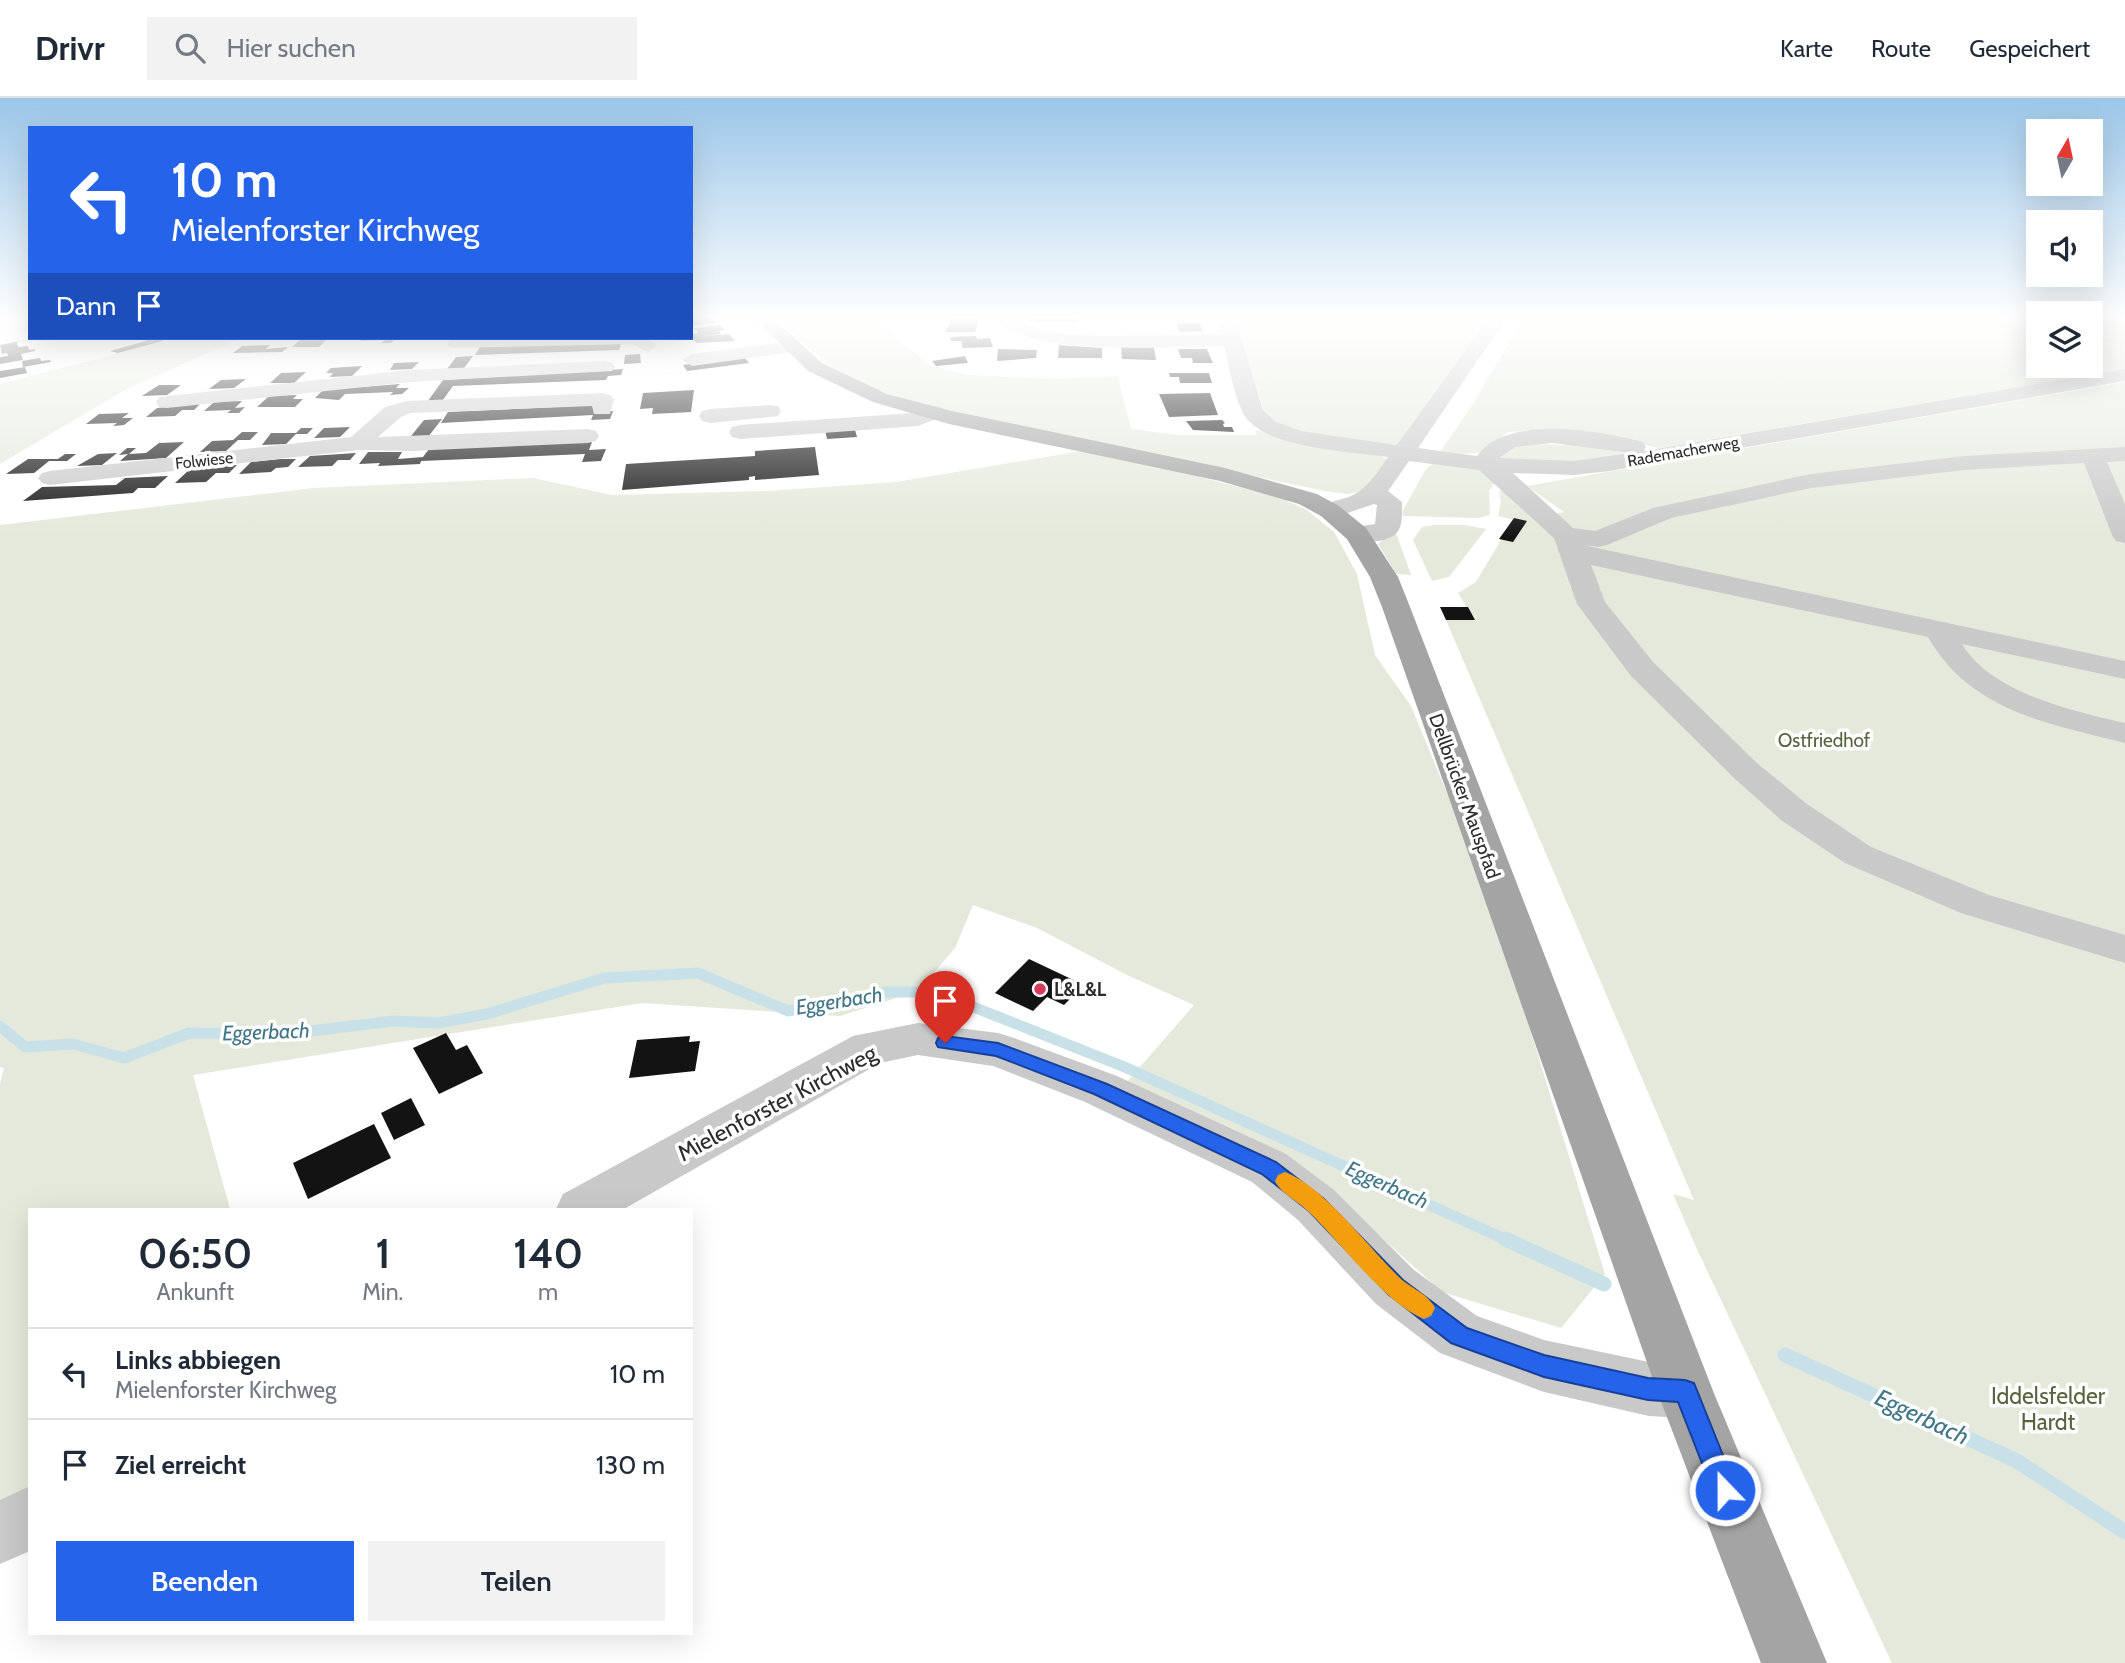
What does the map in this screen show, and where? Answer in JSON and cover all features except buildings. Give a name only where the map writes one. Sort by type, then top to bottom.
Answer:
[{"type":"main road","points":[[869,392],[933,412],[1224,475],[1288,492],[1344,523]]},
{"type":"main road","name":"Dellbrücker Mauspfad","points":[[1344,523],[1384,577],[1396,607],[1685,1391],[1794,1663]]},
{"type":"street","points":[[167,402],[262,392]]},
{"type":"street","name":"Folwiese","points":[[368,443],[401,434],[412,411],[407,407],[419,392]]},
{"type":"street","name":"Rademacherweg","points":[[1248,392],[1254,412],[1268,427],[1298,437],[1485,463],[1572,468],[2026,392]]},
{"type":"street","points":[[1373,493],[1390,502],[1387,528],[1376,533],[1344,523],[1349,507],[1373,493],[1446,392]]},
{"type":"street","points":[[710,416],[825,407],[880,397]]},
{"type":"street","points":[[407,407],[603,399],[602,409]]},
{"type":"street","points":[[740,432],[918,419],[933,412]]},
{"type":"street","name":"Folwiese","points":[[50,478],[368,443],[411,444],[588,436]]},
{"type":"street","points":[[1587,547],[1662,513],[1701,502],[1811,481],[1964,463],[2125,454]]},
{"type":"street","points":[[2090,456],[2095,461],[2125,535]]},
{"type":"street","points":[[1485,463],[1587,547],[1939,631],[2125,670]]},
{"type":"street","points":[[1587,547],[1591,604],[1642,670],[1746,771],[1794,812],[1858,855],[1964,899],[2125,950]]},
{"type":"street","points":[[1939,631],[1946,647],[1957,661],[1993,688],[2049,712],[2125,733]]},
{"type":"street","name":"Mielenforster Kirchweg","points":[[583,1208],[870,1048],[918,1039],[998,1050],[1101,1089],[1269,1168],[1316,1205],[1395,1287],[1459,1335],[1544,1366],[1648,1389],[1685,1391]]},
{"type":"street","points":[[0,1533],[28,1518]]},
{"type":"green space","points":[[0,392],[122,392],[0,464]]},
{"type":"green space","points":[[883,392],[1122,392],[1131,429],[1178,435],[1257,435],[1255,431],[1271,429],[1382,456],[1387,460],[1364,491],[1347,494],[974,417]]},
{"type":"green space","points":[[1258,392],[1436,392],[1398,445],[1292,430],[1275,423],[1264,411]]},
{"type":"green space","points":[[1480,392],[1989,392],[1659,448],[1587,433],[1535,430],[1508,432],[1479,453],[1438,455]]},
{"type":"green space","name":"Ostfriedhof","points":[[2067,392],[2125,392],[2125,1663],[1892,1663],[1673,1194],[1694,1200],[1446,620],[1474,620],[1458,593],[1476,582],[1513,520],[1498,516],[1501,501],[1499,492],[1505,487],[1540,517],[1564,512],[1527,486]]},
{"type":"green space","points":[[1525,444],[1605,446],[1634,454],[1591,462],[1494,461],[1506,448]]},
{"type":"green space","points":[[1093,449],[1281,498],[1307,510],[1334,532],[1357,574],[1375,655],[1411,706],[1489,895],[1605,1274],[1561,1328],[1442,1292],[1342,1202],[1125,1084],[1194,1005],[1127,975],[1037,928],[973,905],[955,948],[918,991],[840,1016],[642,1003],[193,1075],[230,1208],[28,1208],[28,1493],[0,1507],[0,1083],[4,1068],[0,1067],[0,525],[314,488],[533,478],[612,495],[768,491],[896,482]]},
{"type":"green space","points":[[1435,462],[1472,465],[1496,481],[1489,491],[1490,515],[1478,518],[1403,516],[1403,510],[1426,469]]},
{"type":"green space","points":[[1465,525],[1486,529],[1449,577],[1432,581],[1413,540],[1422,527]]},
{"type":"green space","points":[[1395,530],[1411,575],[1396,574],[1378,544]]},
{"type":"waterway","name":"Eggerbach","points":[[0,1026],[25,1047],[73,1044],[124,1058],[189,1033],[286,1034],[393,1021],[438,1023],[487,1014],[604,978],[698,973],[788,1011],[857,1000],[885,992],[922,992],[971,1006],[1127,1068],[1509,1241]]},
{"type":"waterway","name":"Eggerbach","points":[[1505,1239],[1604,1284]]},
{"type":"waterway","name":"Eggerbach","points":[[1785,1355],[2017,1461],[2125,1532]]},
{"type":"slow traffic","points":[[1285,1181],[1316,1205],[1395,1287],[1424,1308]]},
{"type":"place","name":"L&L&L","points":[[1040,989]]},
{"type":"route","points":[[945,1043],[998,1050],[1101,1089],[1269,1168],[1316,1205],[1395,1287],[1459,1335],[1544,1366],[1648,1389],[1685,1391],[1725,1490]]},
{"type":"park label","name":"Iddelsfelder Hardt","points":[[2048,1409]]}]
